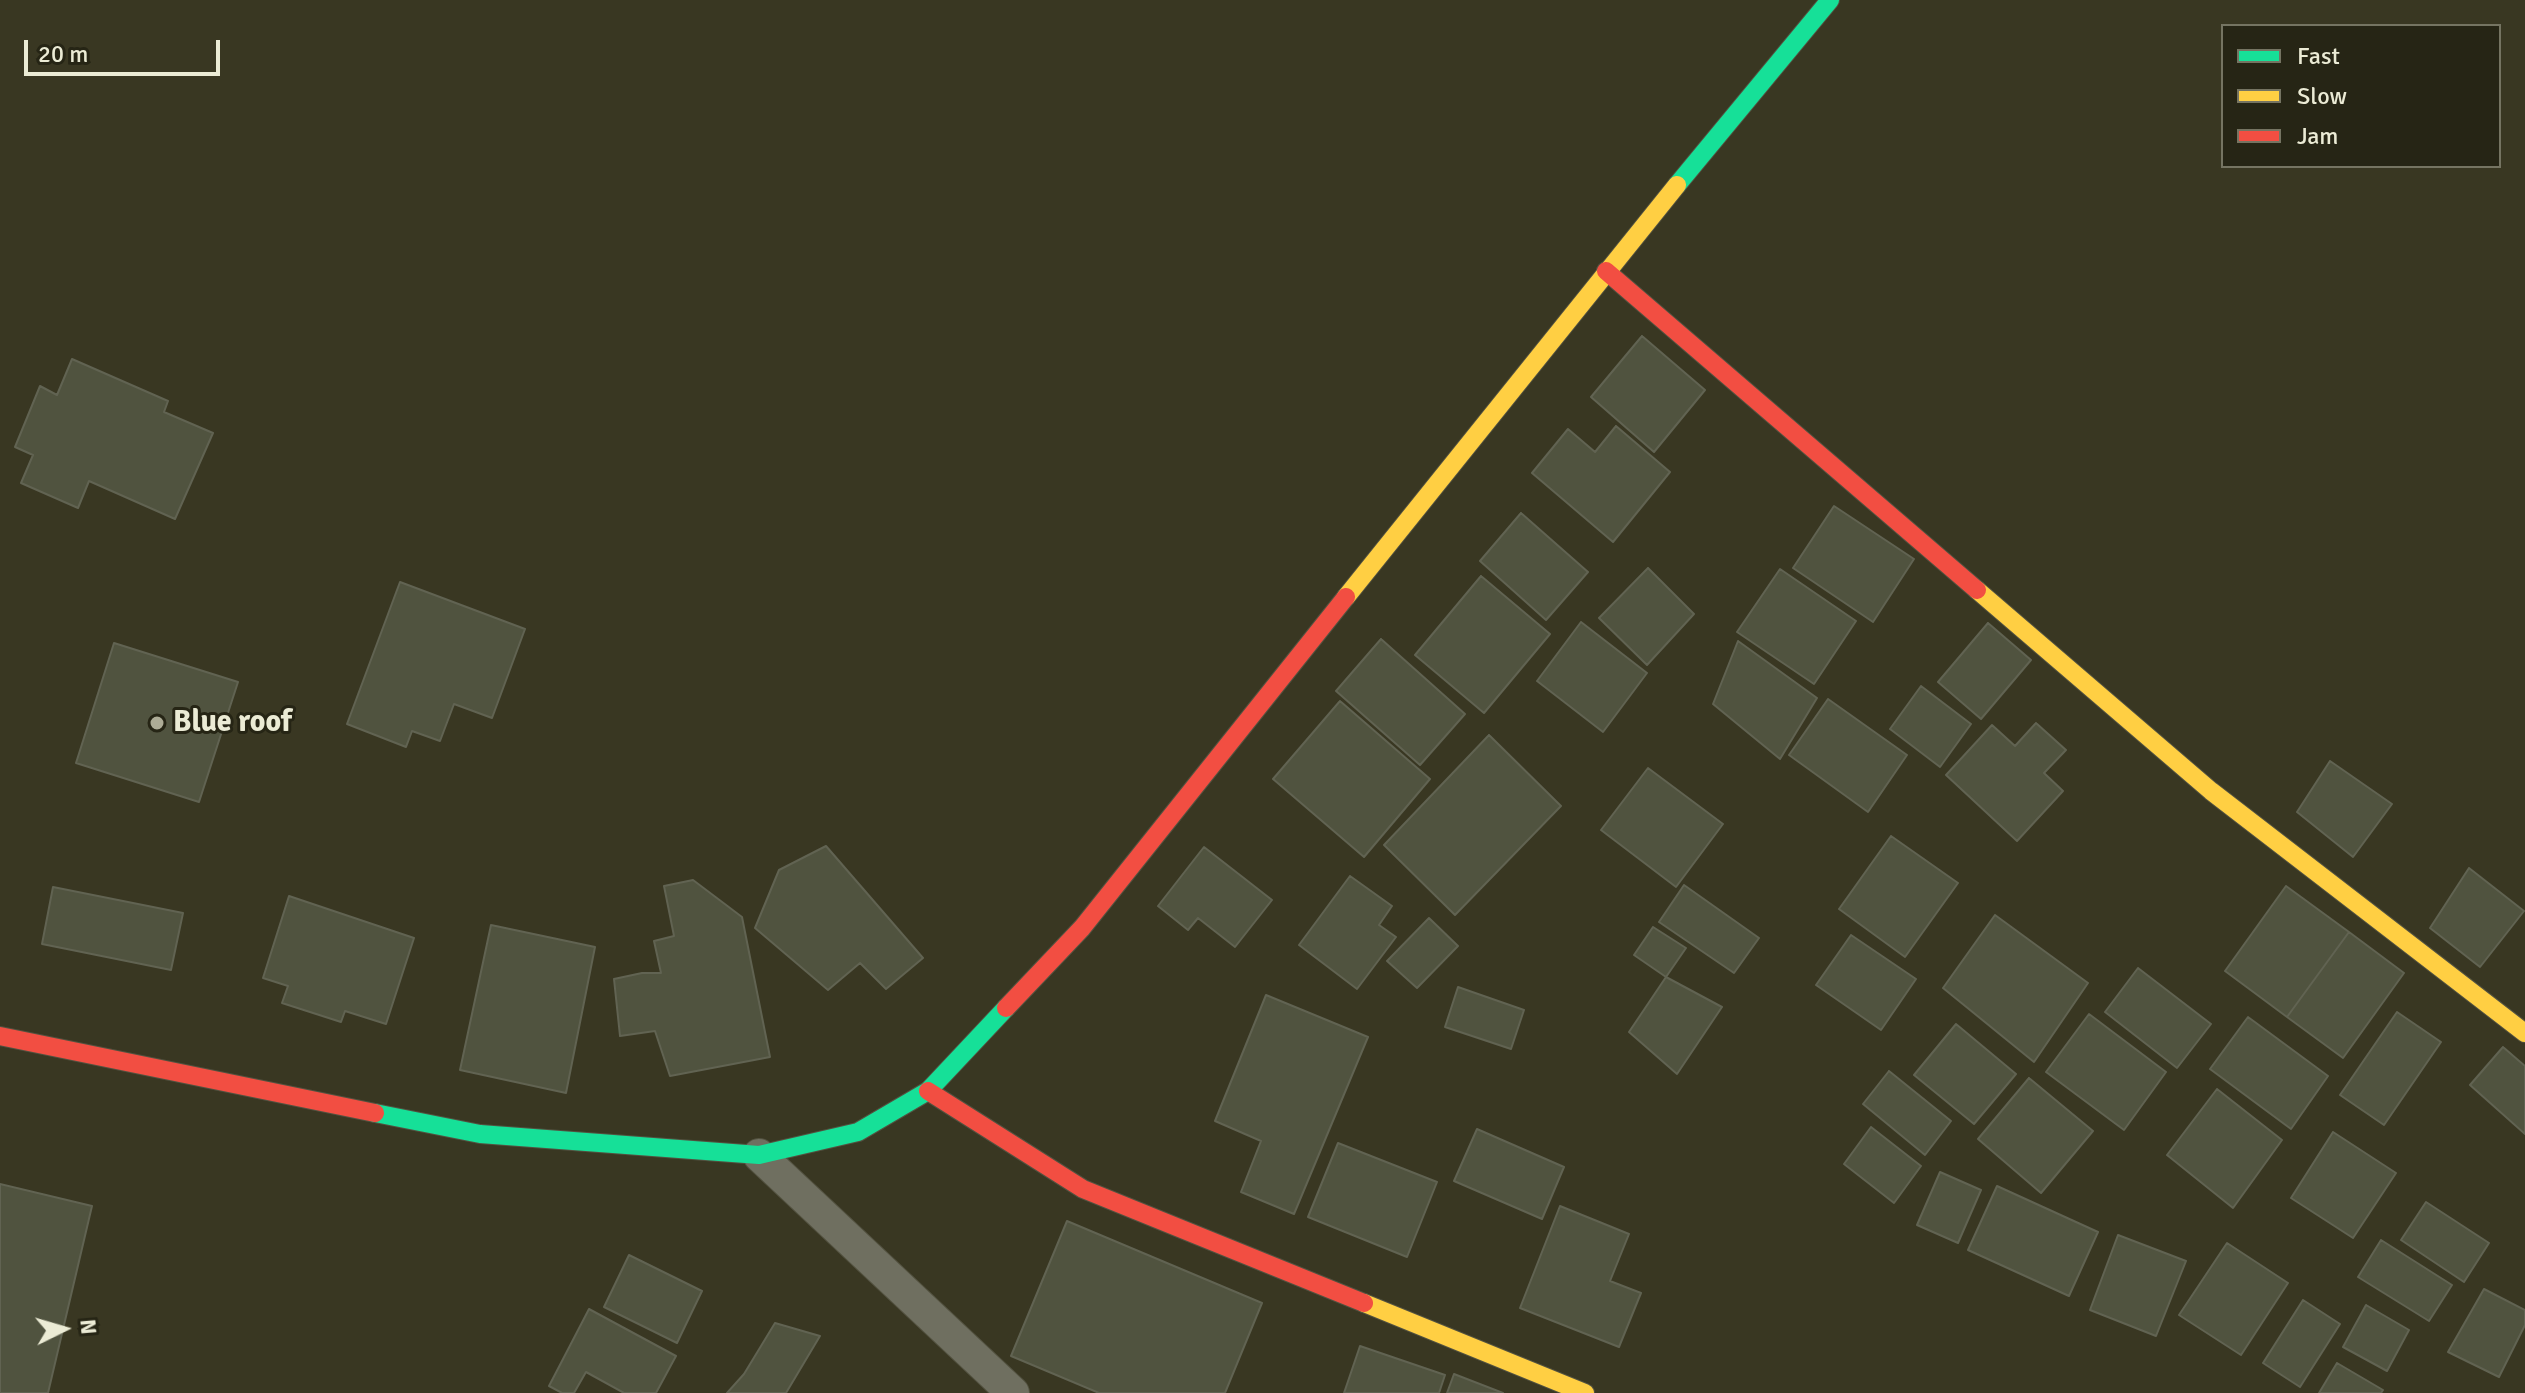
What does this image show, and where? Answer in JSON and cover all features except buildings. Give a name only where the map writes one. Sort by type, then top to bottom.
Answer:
[{"type":"street","points":[[0,1036],[480,1134],[759,1155],[858,1132],[928,1091],[1082,928],[1606,271],[1830,0]]},
{"type":"street","points":[[1606,271],[2211,791],[2525,1033]]},
{"type":"street","points":[[928,1091],[1083,1189],[1585,1393]]},
{"type":"lane","points":[[759,1155],[1013,1393]]},
{"type":"traffic: fast","points":[[1677,185],[1830,0]]},
{"type":"traffic: fast","points":[[375,1113],[480,1134],[759,1155],[858,1132],[928,1091],[1006,1008]]},
{"type":"traffic: slow","points":[[1346,597],[1677,185]]},
{"type":"traffic: slow","points":[[1977,590],[2211,791],[2525,1033]]},
{"type":"traffic: slow","points":[[1364,1303],[1585,1393]]},
{"type":"traffic: jam","points":[[1606,271],[1977,590]]},
{"type":"traffic: jam","points":[[1006,1008],[1082,928],[1346,597]]},
{"type":"traffic: jam","points":[[0,1036],[375,1113]]},
{"type":"traffic: jam","points":[[928,1091],[1083,1189],[1364,1303]]},
{"type":"place","name":"Blue roof","points":[[157,723]]}]
